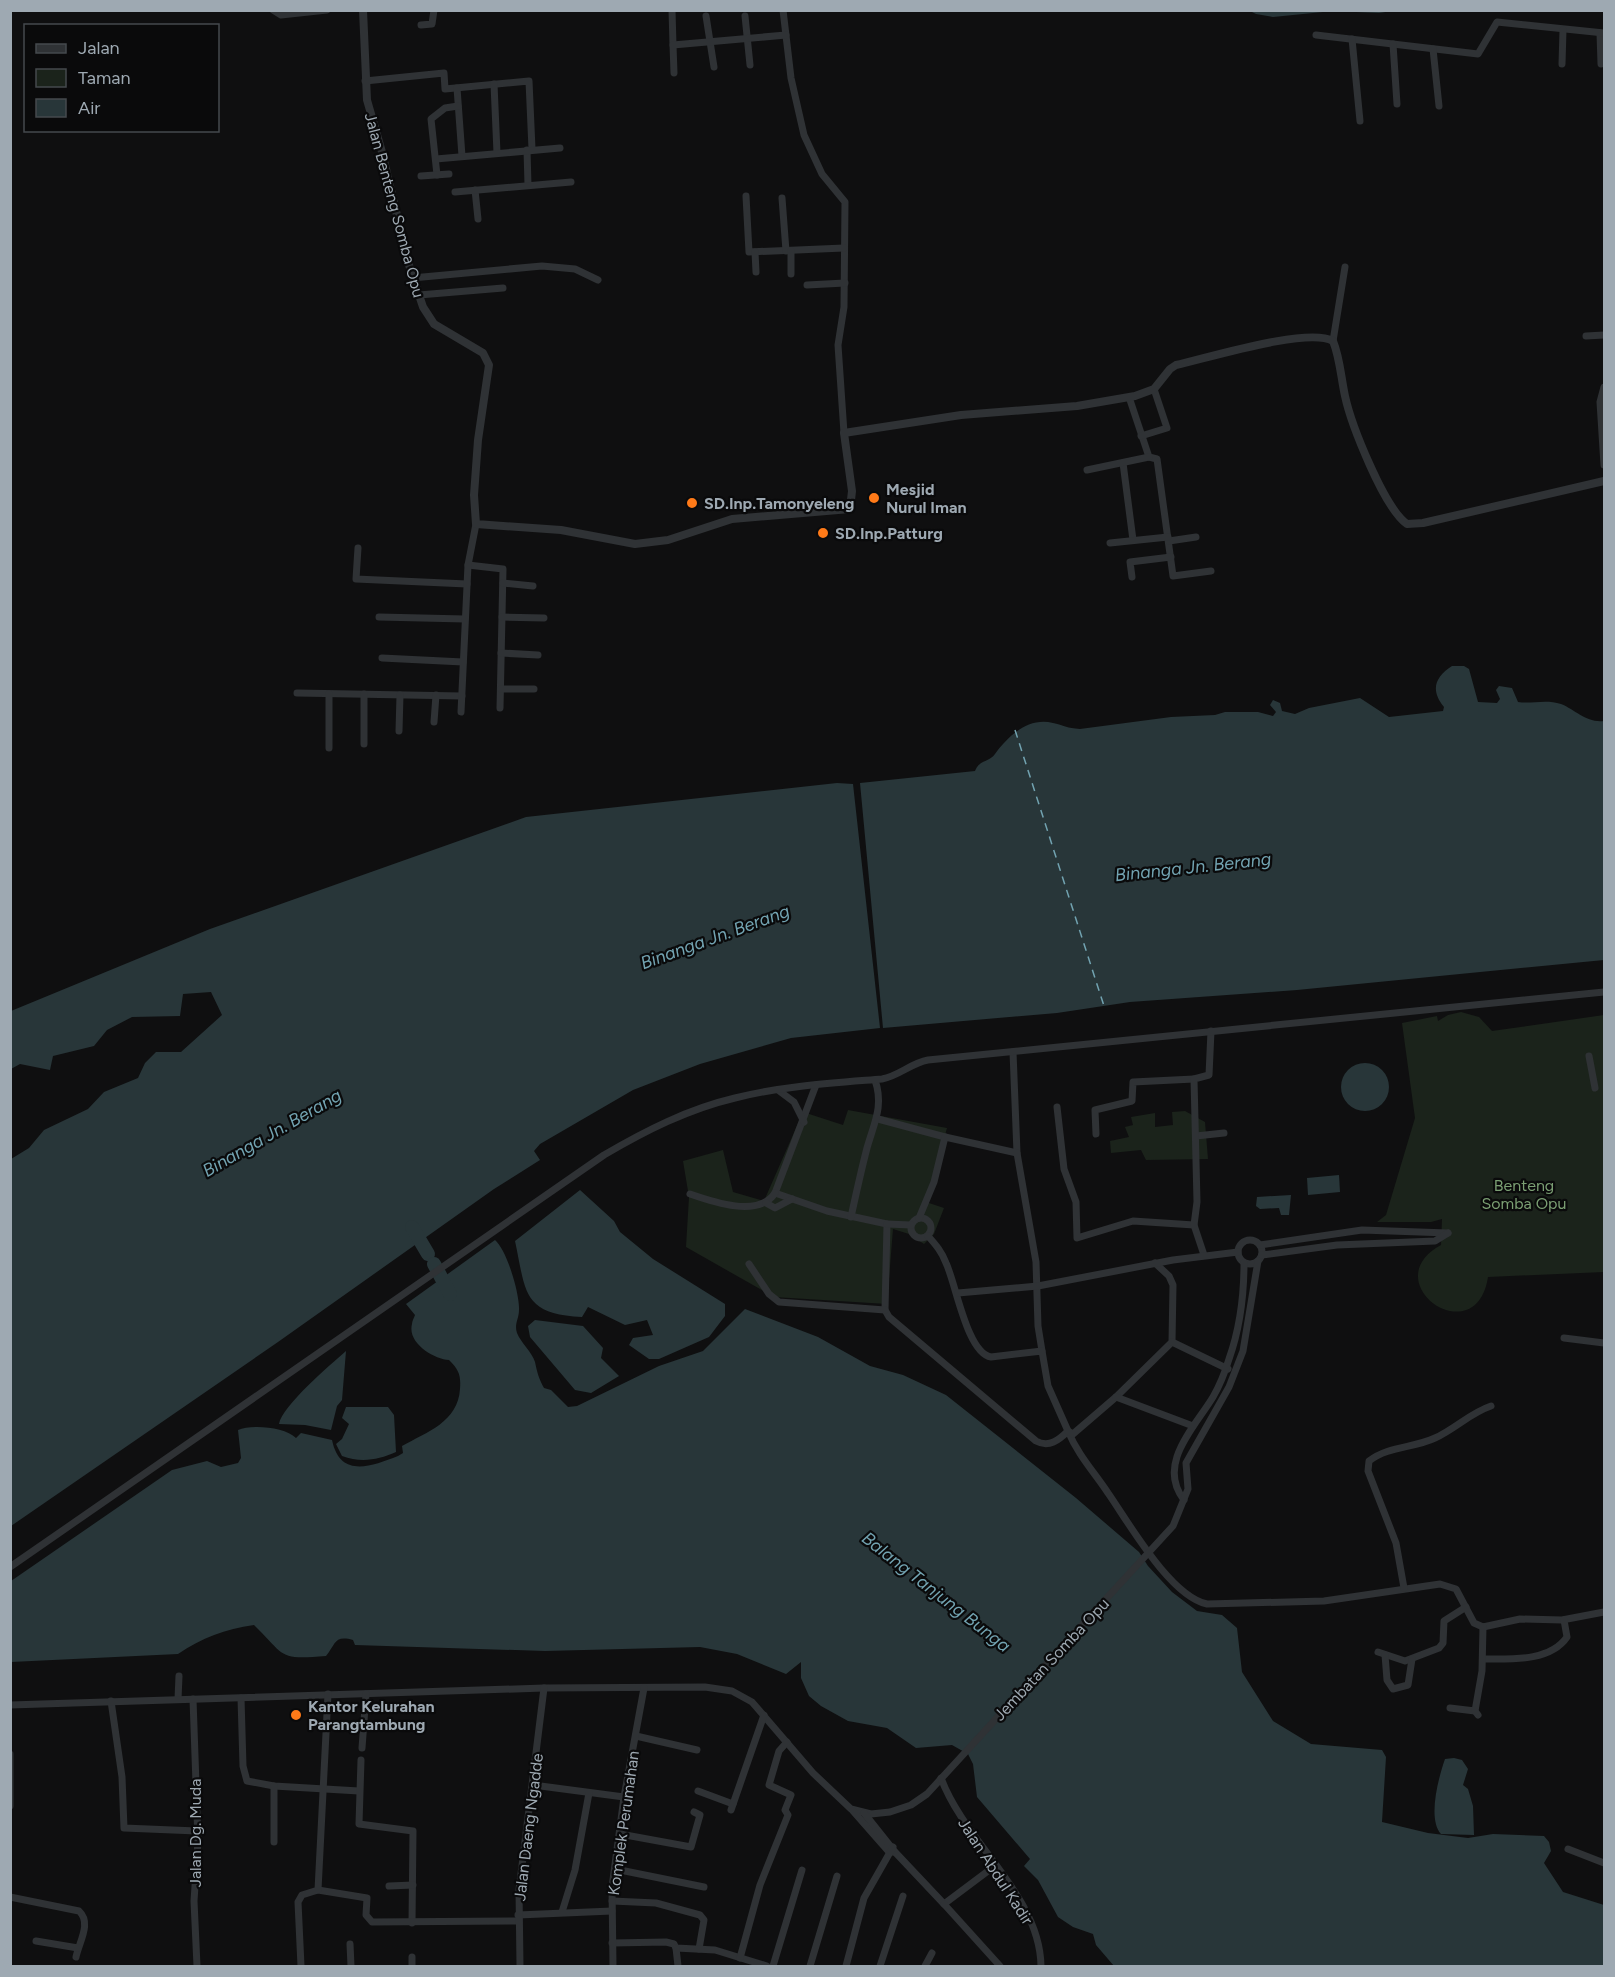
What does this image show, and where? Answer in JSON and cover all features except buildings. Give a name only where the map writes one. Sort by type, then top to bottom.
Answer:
[{"type":"street","points":[[273,10],[281,15],[327,10]]},
{"type":"street","name":"Jalan Benteng Somba Opu","points":[[363,10],[367,100],[412,278],[426,315],[434,324],[483,353],[489,365],[478,440],[474,495],[476,524]]},
{"type":"street","points":[[421,25],[432,24],[434,10]]},
{"type":"street","points":[[672,10],[674,73]]},
{"type":"street","points":[[461,711],[468,565],[476,524],[561,530],[635,544],[668,540],[732,519],[849,509],[852,491],[844,433],[838,345],[845,283],[844,199],[822,174],[804,135],[791,78],[783,10]]},
{"type":"street","points":[[706,16],[714,67]]},
{"type":"street","points":[[745,16],[750,65]]},
{"type":"street","points":[[1316,35],[1478,54],[1497,22],[1602,33],[1601,63]]},
{"type":"street","points":[[1562,64],[1563,30]]},
{"type":"street","points":[[674,45],[786,35]]},
{"type":"street","points":[[1352,39],[1360,121]]},
{"type":"street","points":[[1393,44],[1397,104]]},
{"type":"street","points":[[1433,49],[1440,106]]},
{"type":"street","points":[[365,81],[444,73],[445,89],[529,81],[528,185]]},
{"type":"street","points":[[494,84],[497,153]]},
{"type":"street","points":[[457,88],[462,156]]},
{"type":"street","points":[[437,174],[431,119],[445,108],[458,106]]},
{"type":"street","points":[[436,159],[560,148]]},
{"type":"street","points":[[422,176],[449,174]]},
{"type":"street","points":[[455,192],[571,182]]},
{"type":"street","points":[[476,190],[478,219]]},
{"type":"street","points":[[746,196],[749,252],[844,248]]},
{"type":"street","points":[[782,198],[791,274]]},
{"type":"street","points":[[755,252],[756,272]]},
{"type":"street","points":[[412,278],[542,266],[575,269],[598,280]]},
{"type":"street","points":[[1345,267],[1333,341],[1345,395],[1358,437],[1384,490],[1407,524],[1423,524],[1605,480]]},
{"type":"street","points":[[807,285],[845,283]]},
{"type":"street","points":[[419,295],[503,288]]},
{"type":"street","points":[[1586,336],[1605,335]]},
{"type":"street","points":[[844,433],[950,416],[1010,409],[1077,406],[1129,397],[1154,389],[1176,365],[1282,341],[1323,338],[1333,341]]},
{"type":"street","points":[[1605,387],[1600,402],[1605,465]]},
{"type":"street","points":[[1142,436],[1167,428],[1154,389]]},
{"type":"street","points":[[1129,397],[1149,457]]},
{"type":"street","points":[[1087,470],[1149,457],[1157,459],[1173,576],[1211,571]]},
{"type":"street","points":[[1123,462],[1133,540]]},
{"type":"street","points":[[1110,543],[1196,537]]},
{"type":"street","points":[[358,548],[356,579],[467,584]]},
{"type":"street","points":[[1132,577],[1130,562],[1171,557]]},
{"type":"street","points":[[468,565],[503,569],[500,708]]},
{"type":"street","points":[[503,584],[533,586]]},
{"type":"street","points":[[379,617],[465,619]]},
{"type":"street","points":[[502,617],[544,618]]},
{"type":"street","points":[[501,653],[538,655]]},
{"type":"street","points":[[382,658],[463,662]]},
{"type":"street","points":[[501,689],[534,689]]},
{"type":"street","points":[[297,693],[462,696]]},
{"type":"street","points":[[329,694],[329,748]]},
{"type":"street","points":[[364,694],[364,744]]},
{"type":"street","points":[[399,731],[400,695]]},
{"type":"street","points":[[434,722],[436,695]]},
{"type":"street","points":[[10,1567],[257,1394],[445,1267],[580,1170],[653,1128],[735,1098],[816,1085],[875,1080],[900,1074],[923,1061],[1605,992]]},
{"type":"street","points":[[1096,1134],[1095,1110],[1132,1101],[1133,1082],[1194,1079],[1209,1075],[1211,1031]]},
{"type":"street","points":[[1013,1052],[1017,1154],[1036,1262],[1038,1326],[1048,1386],[1077,1452],[1146,1556],[1188,1594],[1207,1604],[1324,1601],[1430,1584],[1447,1585],[1456,1589],[1474,1623],[1484,1627],[1520,1619],[1564,1620],[1605,1612]]},
{"type":"street","points":[[1589,1056],[1594,1088]]},
{"type":"street","points":[[1194,1079],[1197,1202],[1194,1225],[1204,1255]]},
{"type":"street","points":[[851,1217],[868,1143],[878,1119],[879,1095],[875,1080]]},
{"type":"street","points":[[690,1194],[735,1204],[757,1206],[766,1203],[775,1193],[804,1122],[816,1085]]},
{"type":"street","points":[[778,1090],[795,1102],[804,1122]]},
{"type":"street","points":[[1057,1107],[1064,1169],[1075,1197],[1078,1238],[1133,1221],[1194,1225]]},
{"type":"street","points":[[878,1119],[1017,1154]]},
{"type":"street","points":[[1196,1136],[1224,1133]]},
{"type":"street","points":[[775,1193],[851,1217],[887,1224],[911,1225],[919,1218],[934,1182],[945,1137]]},
{"type":"street","points":[[766,1203],[776,1208],[792,1199]]},
{"type":"street","points":[[919,1218],[926,1219],[931,1224],[928,1236]]},
{"type":"street","points":[[887,1224],[885,1310],[901,1329],[1036,1441],[1043,1444],[1053,1443],[1068,1431]]},
{"type":"street","points":[[911,1225],[916,1237],[928,1236]]},
{"type":"street","points":[[1184,1500],[1178,1491],[1176,1465],[1179,1447],[1213,1397],[1226,1369],[1238,1325],[1244,1263],[1238,1252],[1240,1245],[1246,1240],[1254,1240],[1260,1245],[1362,1230],[1448,1233],[1435,1241],[1337,1245],[1260,1258],[1244,1263]]},
{"type":"street","points":[[928,1236],[940,1250],[958,1293],[962,1316],[984,1355],[991,1357],[1042,1351]]},
{"type":"street","points":[[1184,1500],[1188,1489],[1185,1470],[1189,1456],[1236,1372],[1247,1335],[1260,1258],[1260,1245]]},
{"type":"street","points":[[958,1293],[1038,1286],[1155,1263],[1238,1252]]},
{"type":"street","points":[[1068,1431],[1073,1434],[1116,1397],[1172,1342],[1173,1285],[1169,1276],[1155,1263]]},
{"type":"street","points":[[749,1264],[769,1294],[779,1302],[885,1310]]},
{"type":"street","points":[[1564,1338],[1605,1343]]},
{"type":"street","points":[[1172,1342],[1236,1372]]},
{"type":"street","points":[[1116,1397],[1193,1426]]},
{"type":"street","points":[[1404,1588],[1396,1543],[1368,1471],[1369,1461],[1387,1452],[1434,1438],[1469,1416],[1491,1406]]},
{"type":"street","name":"Jembatan Somba Opu","points":[[941,1778],[1173,1526],[1184,1500]]},
{"type":"street","points":[[1412,1659],[1408,1685],[1393,1689],[1387,1680],[1381,1654],[1400,1660],[1412,1659],[1442,1646],[1444,1621],[1466,1608]]},
{"type":"street","points":[[1483,1659],[1510,1660],[1550,1652],[1567,1637],[1564,1620]]},
{"type":"street","points":[[1450,1708],[1476,1713],[1483,1659],[1484,1627]]},
{"type":"street","points":[[178,1699],[179,1676]]},
{"type":"street","points":[[10,1705],[544,1688],[695,1686],[732,1691],[744,1696],[764,1715],[831,1792],[893,1850],[1000,1966]]},
{"type":"street","name":"Jalan Daeng Ngadde","points":[[520,1966],[519,1890],[544,1688]]},
{"type":"street","name":"Komplek Perumahan","points":[[613,1966],[612,1901],[615,1869],[624,1797],[644,1688]]},
{"type":"street","points":[[362,1748],[366,1694]]},
{"type":"street","points":[[318,1890],[328,1695]]},
{"type":"street","points":[[242,1698],[245,1779],[250,1783],[359,1791]]},
{"type":"street","name":"Jalan Dg. Muda","points":[[192,1699],[197,1832],[194,1901],[197,1966]]},
{"type":"street","points":[[111,1701],[122,1777],[124,1828],[197,1832]]},
{"type":"street","points":[[698,1791],[732,1807],[764,1715]]},
{"type":"street","points":[[636,1736],[697,1750]]},
{"type":"street","points":[[740,1958],[760,1885],[788,1815],[785,1810],[791,1795],[769,1785],[778,1753],[787,1742]]},
{"type":"street","points":[[10,1754],[13,1791],[10,1806]]},
{"type":"street","points":[[361,1760],[359,1824],[413,1831],[412,1923]]},
{"type":"street","points":[[851,1809],[864,1813],[902,1809],[927,1794],[941,1778]]},
{"type":"street","name":"Jalan Abdul Kadir","points":[[941,1778],[955,1807],[996,1864],[1032,1923],[1040,1944],[1041,1966]]},
{"type":"street","points":[[533,1785],[624,1797]]},
{"type":"street","points":[[274,1786],[274,1842]]},
{"type":"street","points":[[562,1912],[575,1870],[589,1793]]},
{"type":"street","points":[[620,1834],[691,1847],[700,1815],[694,1812]]},
{"type":"street","points":[[864,1813],[882,1840]]},
{"type":"street","points":[[846,1966],[864,1898],[893,1850]]},
{"type":"street","points":[[1568,1850],[1605,1863]]},
{"type":"street","points":[[944,1904],[996,1864]]},
{"type":"street","points":[[615,1869],[704,1887]]},
{"type":"street","points":[[773,1966],[802,1870]]},
{"type":"street","points":[[810,1966],[837,1876]]},
{"type":"street","points":[[389,1886],[413,1885]]},
{"type":"street","points":[[301,1966],[298,1902],[302,1895],[318,1890],[367,1898],[366,1915],[369,1922],[412,1923],[518,1918],[562,1912],[612,1911]]},
{"type":"street","points":[[880,1966],[903,1896]]},
{"type":"street","points":[[10,1897],[79,1911],[83,1915],[85,1926],[76,1957]]},
{"type":"street","points":[[612,1901],[656,1903],[700,1915],[704,1920],[699,1949]]},
{"type":"street","points":[[36,1941],[78,1948]]},
{"type":"street","points":[[612,1943],[666,1942],[674,1944],[678,1966]]},
{"type":"street","points":[[350,1944],[351,1966]]},
{"type":"street","points":[[676,1948],[715,1950],[767,1966]]},
{"type":"street","points":[[925,1966],[932,1953]]},
{"type":"street","points":[[412,1957],[412,1966]]},
{"type":"green space","name":"Benteng Somba Opu","points":[[1461,1012],[1479,1017],[1492,1031],[1604,1015],[1604,1272],[1488,1277],[1480,1300],[1466,1310],[1450,1311],[1434,1304],[1423,1292],[1418,1277],[1423,1260],[1441,1245],[1442,1219],[1431,1222],[1377,1222],[1386,1215],[1415,1118],[1402,1023],[1437,1016],[1438,1021],[1448,1015]]},
{"type":"green space","points":[[848,1110],[947,1128],[926,1202],[944,1208],[934,1234],[924,1244],[909,1234],[893,1229],[887,1304],[774,1297],[686,1247],[689,1197],[683,1161],[723,1150],[733,1192],[764,1201],[803,1112],[843,1125]]},
{"type":"green space","points":[[1185,1111],[1205,1122],[1208,1159],[1146,1160],[1141,1150],[1111,1153],[1110,1141],[1129,1137],[1125,1127],[1133,1125],[1131,1117],[1155,1113],[1155,1127],[1173,1125],[1172,1112]]},
{"type":"water","points":[[1250,10],[1392,11],[1379,13],[1333,11],[1273,17]]},
{"type":"water","name":"Binanga Jn. Berang","points":[[1452,666],[1464,666],[1469,669],[1478,702],[1497,703],[1500,699],[1496,690],[1499,686],[1512,688],[1518,702],[1561,704],[1586,718],[1604,721],[1604,960],[1297,990],[1130,1002],[1057,1013],[883,1028],[860,783],[975,771],[979,765],[992,757],[1012,735],[1027,725],[1035,723],[1053,723],[1080,729],[1171,717],[1215,715],[1225,712],[1258,712],[1273,716],[1276,712],[1270,705],[1273,700],[1280,703],[1282,711],[1295,714],[1309,708],[1360,698],[1389,717],[1443,711],[1444,707],[1437,695],[1436,684],[1446,670]]},
{"type":"water","name":"Binanga Jn. Berang","points":[[837,783],[853,784],[880,1028],[791,1038],[700,1064],[633,1090],[540,1144],[534,1151],[540,1160],[494,1189],[278,1342],[11,1526],[11,1159],[29,1148],[44,1130],[88,1109],[104,1092],[138,1078],[145,1063],[156,1052],[181,1052],[222,1015],[211,992],[183,994],[180,1016],[132,1017],[107,1030],[94,1046],[53,1056],[50,1070],[20,1064],[11,1069],[11,1011],[210,929],[526,817]]},
{"type":"water","points":[[1365,1063],[1382,1070],[1389,1087],[1382,1104],[1365,1111],[1348,1104],[1341,1087],[1348,1070]]},
{"type":"water","points":[[1339,1175],[1340,1192],[1308,1195],[1307,1178]]},
{"type":"water","points":[[580,1190],[614,1221],[620,1232],[653,1259],[725,1304],[725,1316],[709,1337],[659,1359],[649,1359],[629,1345],[633,1338],[653,1335],[647,1320],[625,1325],[588,1307],[582,1317],[562,1315],[537,1305],[525,1287],[515,1241]]},
{"type":"water","points":[[1291,1195],[1289,1215],[1281,1215],[1279,1208],[1260,1209],[1256,1206],[1257,1197]]},
{"type":"water","points":[[495,1240],[504,1253],[515,1284],[519,1303],[517,1333],[534,1358],[544,1388],[551,1390],[568,1407],[577,1406],[659,1366],[703,1351],[745,1309],[818,1337],[870,1366],[903,1375],[946,1395],[1076,1498],[1139,1552],[1148,1566],[1172,1592],[1197,1611],[1222,1615],[1237,1628],[1242,1672],[1273,1721],[1311,1744],[1382,1750],[1386,1757],[1382,1822],[1428,1833],[1468,1838],[1493,1834],[1544,1836],[1549,1842],[1551,1851],[1544,1863],[1563,1892],[1604,1905],[1604,1966],[1114,1966],[1096,1945],[1093,1934],[1073,1927],[1058,1917],[1038,1880],[1024,1866],[1030,1859],[977,1797],[973,1764],[968,1754],[952,1745],[916,1748],[887,1728],[848,1721],[821,1706],[809,1696],[801,1678],[801,1662],[786,1674],[737,1654],[700,1647],[545,1651],[355,1645],[353,1640],[347,1639],[336,1642],[326,1656],[299,1657],[284,1654],[254,1625],[214,1635],[178,1654],[11,1662],[11,1581],[172,1470],[207,1461],[221,1467],[238,1463],[241,1458],[238,1430],[251,1427],[268,1428],[284,1431],[296,1438],[301,1433],[332,1440],[342,1460],[349,1465],[367,1466],[398,1456],[403,1453],[402,1446],[440,1425],[454,1410],[460,1389],[460,1376],[449,1360],[429,1353],[414,1338],[412,1322],[415,1315],[406,1304]]},
{"type":"water","points":[[535,1320],[583,1326],[603,1348],[601,1358],[619,1376],[591,1393],[575,1390],[530,1337],[528,1326]]},
{"type":"water","points":[[346,1351],[342,1400],[337,1406],[331,1430],[305,1425],[279,1424],[288,1407],[297,1397]]},
{"type":"water","points":[[346,1407],[388,1407],[394,1415],[396,1452],[369,1460],[342,1456],[336,1444],[342,1439],[349,1424],[342,1418]]},
{"type":"water","points":[[1445,1759],[1462,1760],[1468,1769],[1463,1785],[1468,1789],[1473,1806],[1474,1835],[1441,1834],[1437,1827],[1435,1797],[1440,1776]]},
{"type":"waterway","points":[[412,1227],[428,1254]]},
{"type":"waterway","name":"Balang Tanjung Bunga","points":[[434,1264],[450,1294]]},
{"type":"ferry route","points":[[1015,730],[1104,1006]]},
{"type":"place","name":"Mesjid Nurul Iman","points":[[874,498]]},
{"type":"place","name":"SD.Inp.Tamonyeleng","points":[[692,503]]},
{"type":"place","name":"SD.Inp.Patturg","points":[[823,533]]},
{"type":"place","name":"Kantor Kelurahan Parangtambung","points":[[296,1715]]}]
